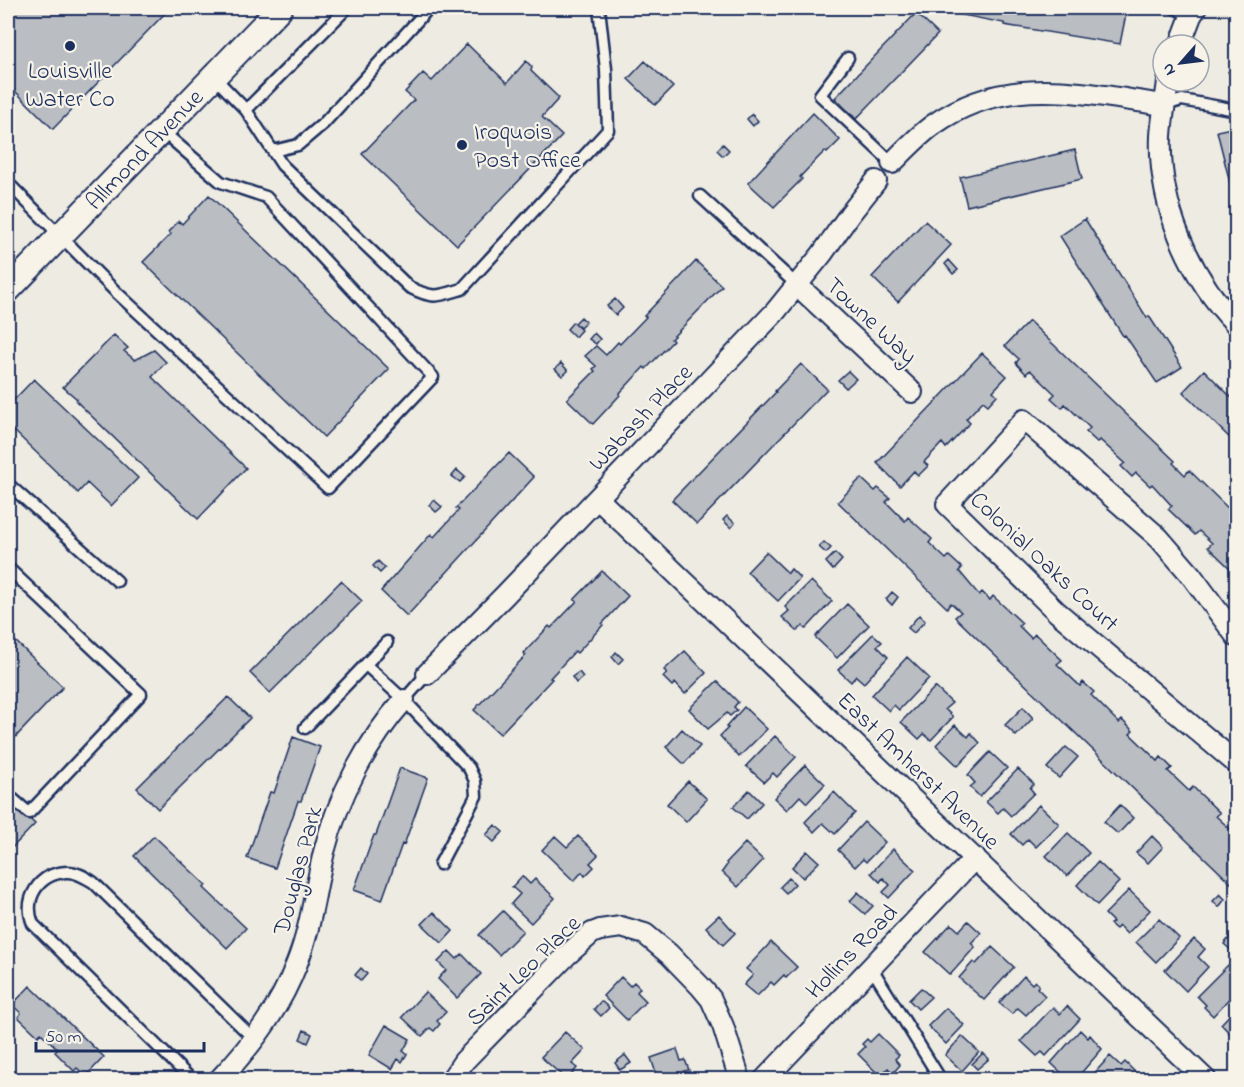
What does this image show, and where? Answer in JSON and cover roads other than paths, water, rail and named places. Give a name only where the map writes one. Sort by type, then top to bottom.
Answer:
[{"type":"street","name":"Allmond Avenue","points":[[8,290],[280,8]]},
{"type":"street","points":[[1182,33],[1187,10]]},
{"type":"street","points":[[892,163],[933,124],[969,105],[999,95],[1024,90],[1057,90],[1165,105]]},
{"type":"street","points":[[1166,93],[1161,135],[1162,170],[1166,193],[1190,260],[1214,297],[1236,324]]},
{"type":"street","name":"Wabash Place","points":[[427,674],[767,321],[876,182]]},
{"type":"street","name":"Towne Way","points":[[797,285],[912,392]]},
{"type":"street","name":"Colonial Oaks Court","points":[[1236,636],[1191,575],[1159,538],[1024,420],[947,504],[1057,612],[1236,763]]},
{"type":"street","name":"East Amherst Avenue","points":[[598,499],[1206,1080]]},
{"type":"street","name":"Douglas Park","points":[[219,1080],[266,1025],[284,994],[298,961],[324,850],[344,795],[367,750],[389,717],[404,700]]},
{"type":"street","name":"Hollins Road","points":[[764,1080],[975,858]]},
{"type":"street","name":"Saint Leo Place","points":[[451,1080],[464,1061],[567,955],[592,933],[621,927],[645,934],[669,954],[711,999],[723,1026],[740,1080]]},
{"type":"lane","points":[[246,110],[347,8]]},
{"type":"lane","points":[[273,151],[298,145],[324,123],[429,8]]},
{"type":"lane","points":[[213,77],[246,110],[282,165],[409,287],[429,297],[462,289],[608,130],[606,69],[599,8]]},
{"type":"lane","points":[[849,58],[820,95],[892,163]]},
{"type":"lane","points":[[1165,105],[1182,100],[1236,110]]},
{"type":"lane","points":[[8,183],[59,236],[328,488],[433,377],[266,197],[221,182],[162,130]]},
{"type":"lane","points":[[700,196],[797,285]]},
{"type":"lane","points":[[8,484],[117,581]]},
{"type":"lane","points":[[8,568],[141,694],[28,813],[8,795]]},
{"type":"lane","points":[[305,728],[387,642]]},
{"type":"lane","points":[[366,665],[404,700],[469,768],[475,781],[476,796],[440,864]]},
{"type":"lane","name":"Douglas Park","points":[[404,700],[427,674]]},
{"type":"lane","points":[[192,1080],[33,924],[28,912],[31,896],[37,886],[50,877],[66,872],[82,876],[93,882],[254,1039]]},
{"type":"lane","points":[[872,967],[941,1080]]},
{"type":"place","name":"Louisville Water Co","points":[[70,46]]},
{"type":"place","name":"Iroquois Post Office","points":[[462,145]]}]
